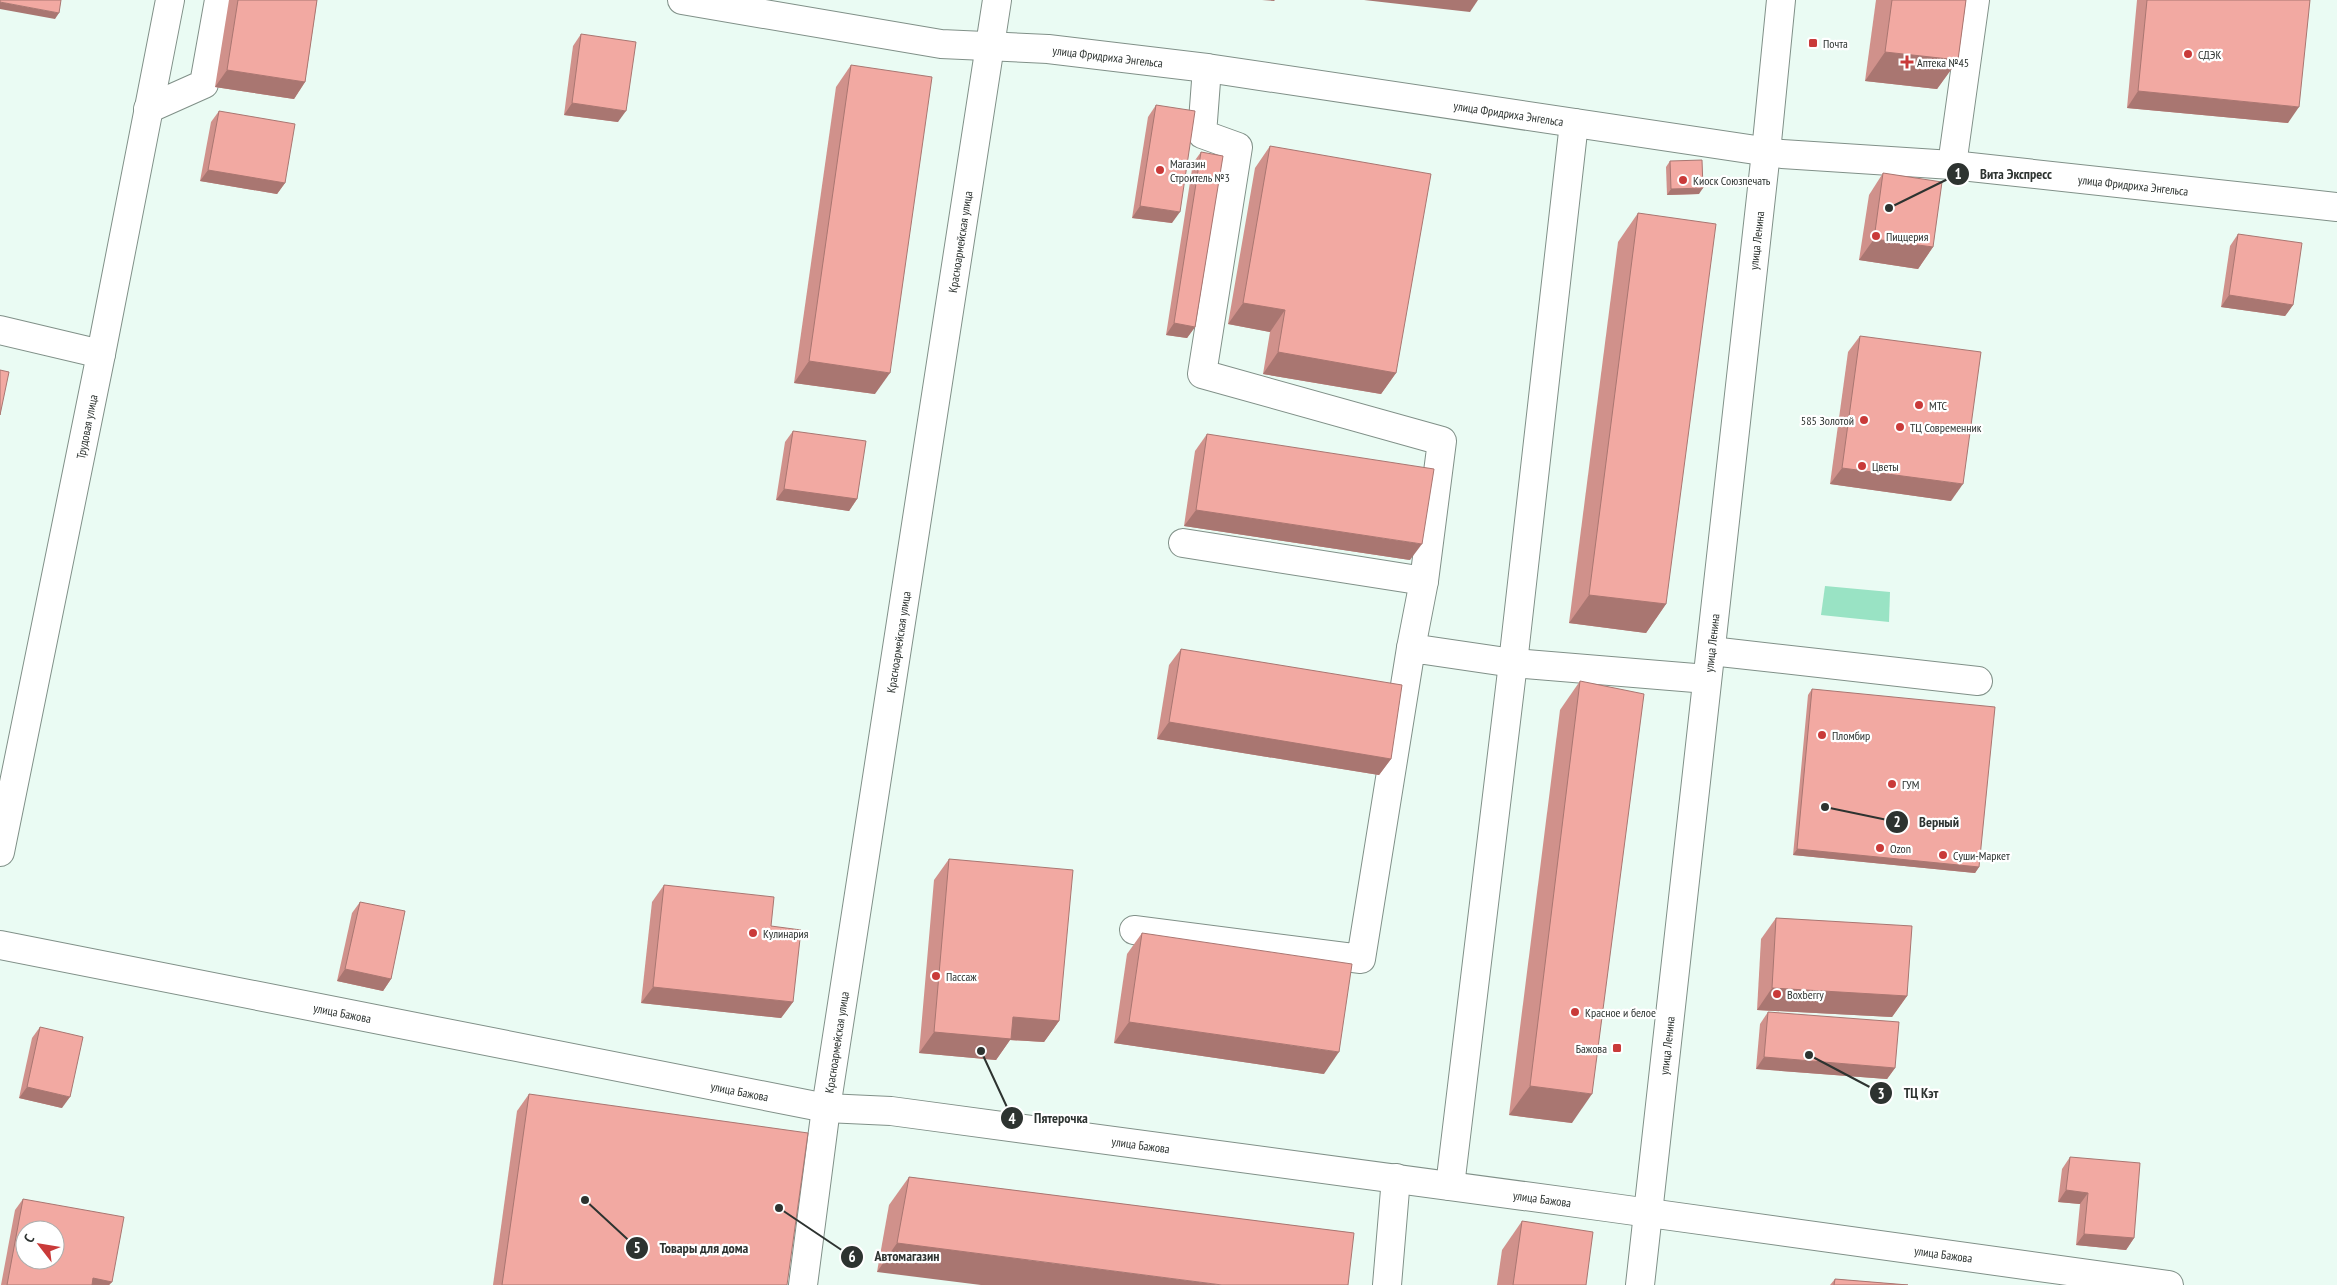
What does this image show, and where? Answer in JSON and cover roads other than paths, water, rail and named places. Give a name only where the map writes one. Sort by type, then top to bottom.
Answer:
[{"type":"street","name":"Трудовая улица","points":[[0,852],[101,354],[170,0]]},
{"type":"street","points":[[148,109],[204,84],[219,0]]},
{"type":"street","name":"улица Фридриха Энгельса","points":[[682,0],[940,44],[1048,49],[1207,68],[1766,152],[1952,165],[2337,207]]},
{"type":"street","name":"Красноармейская улица","points":[[803,1285],[826,1108],[997,0]]},
{"type":"street","name":"улица Ленина","points":[[1640,1285],[1766,152],[1780,0]]},
{"type":"street","points":[[1952,165],[1976,0]]},
{"type":"street","points":[[1134,930],[1361,959],[1411,648],[1424,581],[1442,441],[1202,374],[1238,147],[1202,134],[1207,68]]},
{"type":"street","points":[[1450,1186],[1513,663],[1574,124]]},
{"type":"street","points":[[0,330],[101,354]]},
{"type":"street","points":[[1183,543],[1424,581]]},
{"type":"street","points":[[1411,648],[1513,663],[1707,680]]},
{"type":"street","points":[[1711,651],[1978,681]]},
{"type":"street","name":"улица Бажова","points":[[0,945],[826,1108],[891,1111],[1396,1178],[1648,1213],[2058,1278],[2170,1285]]},
{"type":"street","points":[[1387,1285],[1396,1178]]},
{"type":"place","name":"Почта","points":[[1813,43]]},
{"type":"place","name":"СДЭК","points":[[2188,54]]},
{"type":"place","name":"Аптека №45","points":[[1907,62]]},
{"type":"place","name":"Магазин Строитель №3","points":[[1160,170]]},
{"type":"place","name":"Киоск Союзпечать","points":[[1683,180]]},
{"type":"place","name":"Вита Экспресс","points":[[1889,208]]},
{"type":"place","name":"Пиццерия","points":[[1876,236]]},
{"type":"place","name":"МТС","points":[[1919,405]]},
{"type":"place","name":"585 Золотой","points":[[1864,420]]},
{"type":"place","name":"ТЦ Современник","points":[[1900,427]]},
{"type":"place","name":"Цветы","points":[[1862,466]]},
{"type":"place","name":"Пломбир","points":[[1822,735]]},
{"type":"place","name":"ГУМ","points":[[1892,784]]},
{"type":"place","name":"Верный","points":[[1825,807]]},
{"type":"place","name":"Ozon","points":[[1880,848]]},
{"type":"place","name":"Суши-Маркет","points":[[1943,855]]},
{"type":"place","name":"Кулинария","points":[[753,933]]},
{"type":"place","name":"Пассаж","points":[[936,976]]},
{"type":"place","name":"Boxberry","points":[[1777,994]]},
{"type":"place","name":"Красное и белое","points":[[1575,1012]]},
{"type":"place","name":"Бажова","points":[[1617,1048]]},
{"type":"place","name":"Пятерочка","points":[[981,1051]]},
{"type":"place","name":"ТЦ Кэт","points":[[1809,1055]]},
{"type":"place","name":"Товары для дома","points":[[585,1200]]},
{"type":"place","name":"Автомагазин","points":[[779,1208]]}]
